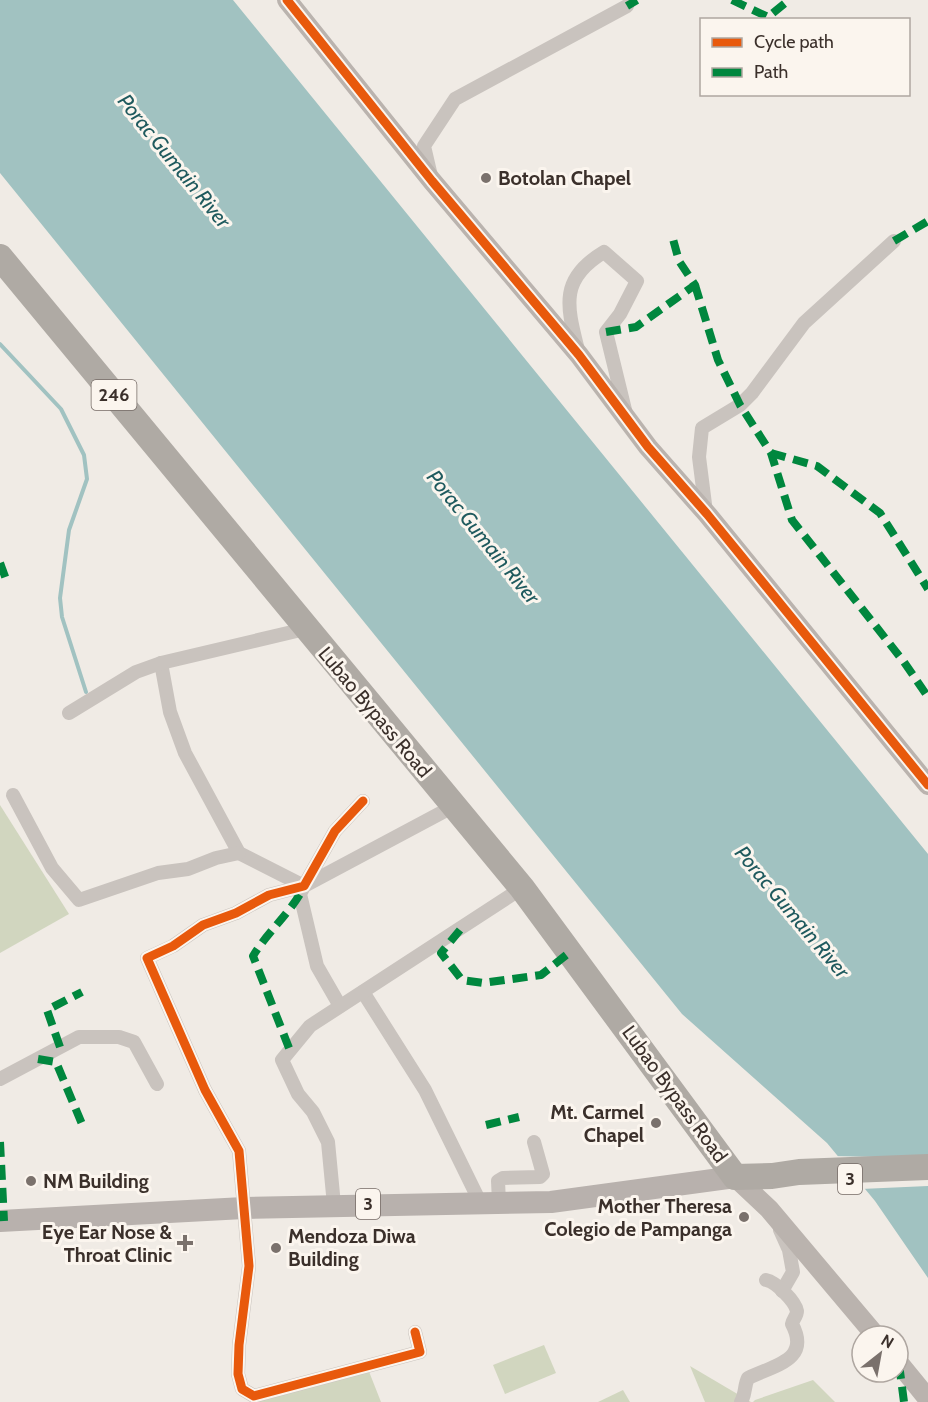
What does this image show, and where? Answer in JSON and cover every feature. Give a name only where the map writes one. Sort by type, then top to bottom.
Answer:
[{"type":"highway","name":"Lubao Bypass Road","points":[[0,257],[305,629],[522,888],[735,1177]]},
{"type":"highway","name":"3","points":[[735,1177],[928,1167]]},
{"type":"highway","name":"3","points":[[772,1176],[801,1180],[928,1177]]},
{"type":"main road","name":"3","points":[[0,1221],[244,1208],[551,1202],[735,1177]]},
{"type":"street","points":[[287,0],[432,181],[579,355],[648,447],[707,514],[928,785]]},
{"type":"street","points":[[432,181],[424,146],[455,99],[627,6]]},
{"type":"street","points":[[707,514],[699,457],[702,428],[740,405],[752,393],[804,323],[894,241]]},
{"type":"street","points":[[579,355],[567,309],[574,281],[588,262],[604,252],[637,281],[620,314],[606,332],[626,417]]},
{"type":"street","points":[[69,714],[136,672],[161,663],[305,629]]},
{"type":"street","points":[[161,663],[170,712],[185,753],[239,853],[304,886]]},
{"type":"street","points":[[13,795],[52,868],[79,900],[158,873],[188,869],[216,858],[239,853]]},
{"type":"street","points":[[340,1006],[318,966],[300,894],[335,831],[363,801]]},
{"type":"street","points":[[415,1332],[420,1352],[254,1396],[242,1389],[238,1374],[239,1345],[249,1266],[239,1151],[205,1090],[147,958],[173,946],[203,925],[236,913],[269,895],[304,886],[454,806]]},
{"type":"street","points":[[334,1205],[328,1142],[313,1113],[298,1094],[282,1060],[310,1026],[522,888]]},
{"type":"street","points":[[363,992],[425,1090],[490,1202]]},
{"type":"street","points":[[0,1079],[79,1037],[119,1037],[134,1042],[157,1084]]},
{"type":"street","points":[[490,1202],[497,1184],[503,1178],[540,1177],[543,1174],[534,1142]]},
{"type":"street","points":[[735,1177],[770,1209],[866,1324]]},
{"type":"street","points":[[770,1209],[789,1250],[793,1272],[782,1291]]},
{"type":"street","points":[[741,1402],[746,1393],[748,1378],[785,1360],[794,1354],[797,1348],[799,1338],[792,1324],[797,1312],[777,1285],[766,1280]]},
{"type":"street","points":[[910,1377],[928,1399]]},
{"type":"green space","points":[[0,805],[69,914],[0,953]]},
{"type":"green space","points":[[544,1345],[556,1373],[505,1394],[493,1365]]},
{"type":"green space","points":[[690,1366],[751,1402],[705,1402]]},
{"type":"green space","points":[[368,1369],[381,1402],[252,1402]]},
{"type":"green space","points":[[813,1380],[835,1402],[753,1402],[755,1400]]},
{"type":"green space","points":[[623,1390],[630,1402],[598,1402]]},
{"type":"water","name":"Porac Gumain River","points":[[0,0],[233,0],[928,854],[928,1278],[875,1201],[827,1143],[682,1014],[0,173]]},
{"type":"pier","points":[[832,1156],[928,1158],[928,1186],[861,1189]]},
{"type":"waterway","points":[[0,344],[61,409],[84,455],[87,479],[69,530],[60,598],[62,617],[86,692]]},
{"type":"marked path","points":[[627,6],[637,0]]},
{"type":"marked path","points":[[732,0],[768,17],[789,0]]},
{"type":"marked path","points":[[894,241],[928,221]]},
{"type":"marked path","points":[[606,332],[636,327],[695,285],[679,261],[673,239]]},
{"type":"marked path","points":[[695,285],[718,360],[740,405],[771,453],[792,520],[904,662],[928,697]]},
{"type":"marked path","points":[[771,453],[817,466],[880,513],[928,589]]},
{"type":"marked path","points":[[0,563],[7,582]]},
{"type":"marked path","points":[[289,1048],[253,956],[300,894]]},
{"type":"marked path","points":[[460,930],[441,953],[462,980],[483,983],[541,975],[570,952]]},
{"type":"marked path","points":[[60,1047],[47,1010],[82,992]]},
{"type":"marked path","points":[[38,1059],[56,1062],[82,1124]]},
{"type":"marked path","points":[[486,1125],[519,1117]]},
{"type":"marked path","points":[[0,1142],[4,1221]]},
{"type":"marked path","points":[[902,1384],[904,1402]]},
{"type":"cycle path","points":[[287,0],[432,181],[579,355],[648,447],[707,514],[928,785]]},
{"type":"cycle path","points":[[363,801],[335,831],[304,886],[269,895],[236,913],[203,925],[173,946],[147,958],[205,1090],[239,1151],[249,1266],[239,1345],[238,1374],[242,1389],[254,1396],[420,1352],[415,1332]]},
{"type":"place","name":"Botolan Chapel","points":[[486,178]]},
{"type":"place","name":"Mt. Carmel Chapel","points":[[656,1123]]},
{"type":"place","name":"NM Building","points":[[31,1181]]},
{"type":"place","name":"Mother Theresa Colegio de Pampanga","points":[[744,1217]]},
{"type":"place","name":"Eye Ear Nose & Throat Clinic","points":[[185,1243]]},
{"type":"place","name":"Mendoza Diwa Building","points":[[276,1248]]}]
